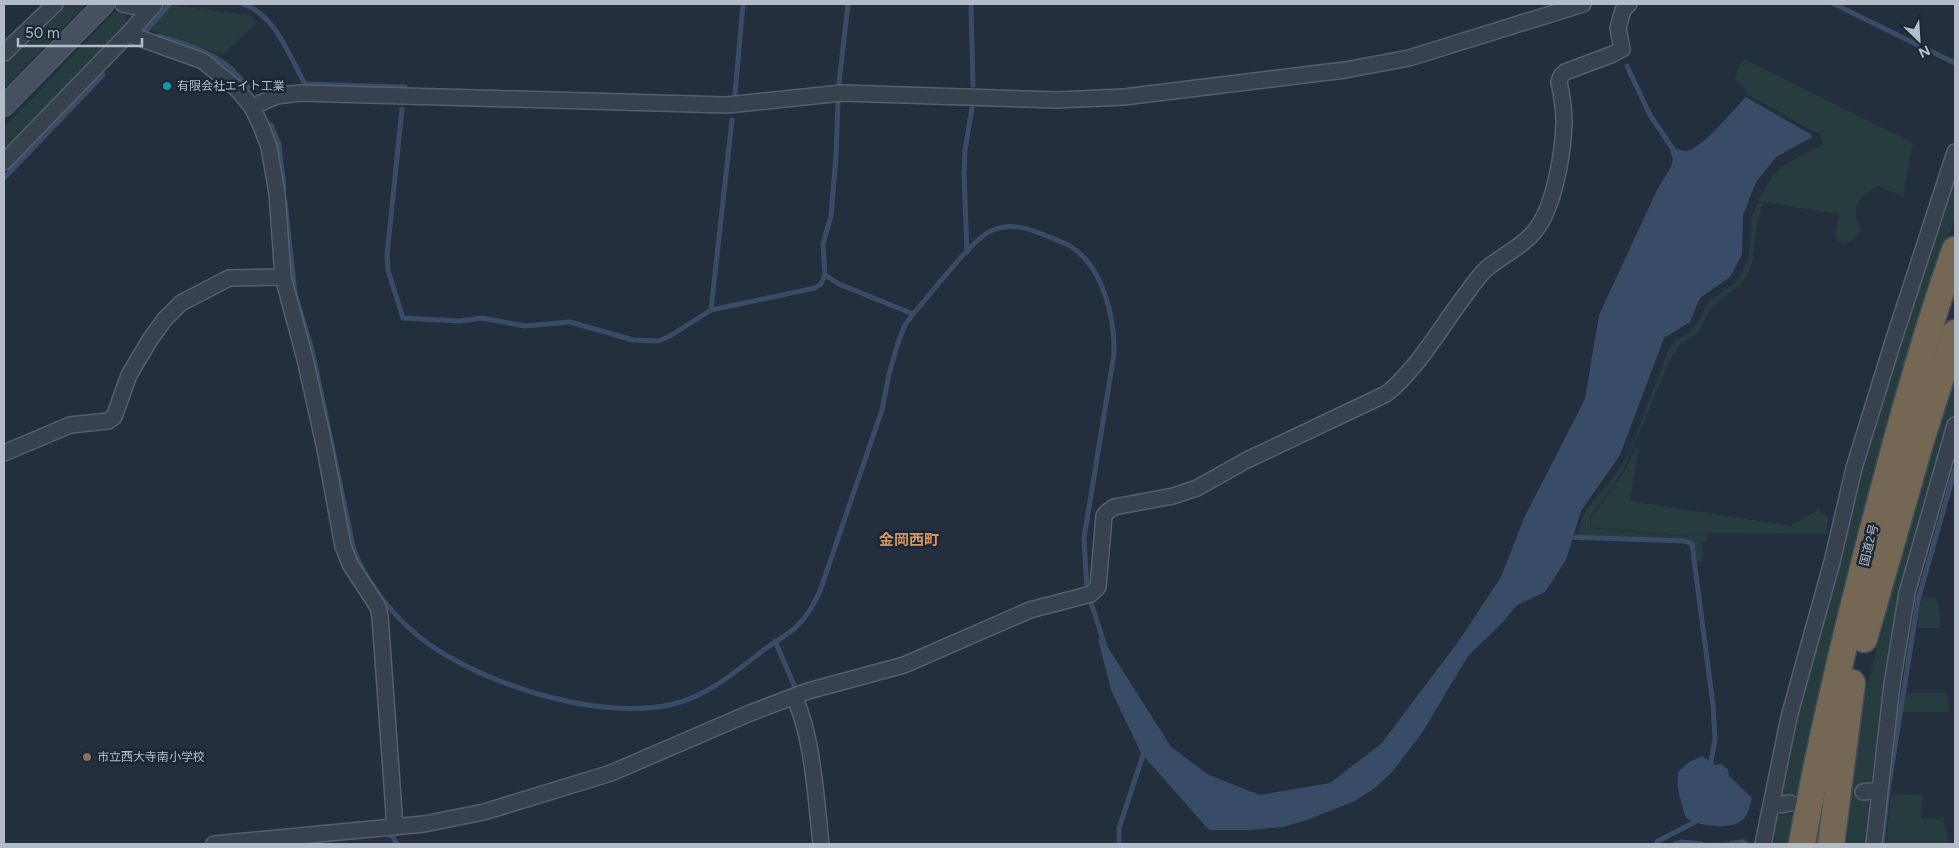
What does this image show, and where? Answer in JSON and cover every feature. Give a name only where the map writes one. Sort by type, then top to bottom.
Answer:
[{"type":"highway","name":"国道2号","points":[[1802,844],[1815,769],[1897,438],[1955,250]]},
{"type":"highway","name":"国道2号","points":[[1817,844],[1831,768],[1852,683],[1916,458],[1955,333]]},
{"type":"highway","points":[[1831,844],[1852,683]]},
{"type":"main road","points":[[4,106],[104,4]]},
{"type":"street","points":[[4,53],[55,4]]},
{"type":"street","points":[[123,4],[152,7]]},
{"type":"street","points":[[252,108],[276,96],[300,93],[727,105],[842,93],[1057,100],[1124,97],[1345,70],[1409,58],[1583,4]]},
{"type":"street","points":[[214,844],[321,838],[424,824],[484,812],[611,774],[750,713],[794,697],[904,665],[1030,610],[1087,596],[1098,587],[1104,516],[1114,507],[1173,496],[1197,488],[1247,460],[1386,394],[1396,386],[1411,369],[1453,310],[1485,270],[1522,244],[1535,232],[1544,218],[1551,198],[1563,140],[1564,121],[1559,82],[1561,76],[1565,72],[1622,49],[1618,28],[1623,10],[1629,4]]},
{"type":"street","points":[[4,162],[152,7]]},
{"type":"street","points":[[128,34],[203,61],[237,89],[252,108],[269,147],[277,193],[283,277],[305,358],[343,546],[350,564],[378,607],[380,616],[394,827]]},
{"type":"street","points":[[1763,844],[1789,717],[1832,562],[1854,468],[1954,157]]},
{"type":"street","points":[[4,454],[70,425],[108,421],[114,417],[129,375],[146,345],[165,319],[181,302],[228,278],[283,277]]},
{"type":"street","points":[[1874,844],[1892,684],[1907,593],[1955,425]]},
{"type":"street","points":[[794,697],[801,711],[814,774],[821,844]]},
{"type":"street","points":[[1864,792],[1879,790]]},
{"type":"street","points":[[1771,806],[1790,803]]},
{"type":"green space","points":[[66,4],[87,4],[4,87],[4,64]]},
{"type":"green space","points":[[172,5],[250,15],[256,23],[224,54],[214,52],[151,30]]},
{"type":"green space","points":[[119,8],[127,19],[124,25],[4,154],[4,127]]},
{"type":"green space","points":[[1744,59],[1913,143],[1903,196],[1877,186],[1860,199],[1857,204],[1856,216],[1861,231],[1850,242],[1842,244],[1835,237],[1839,214],[1758,201],[1764,189],[1777,172],[1791,161],[1822,145],[1822,139],[1819,133],[1812,131],[1745,93],[1747,90],[1735,81],[1737,71]]},
{"type":"green space","points":[[1955,176],[1955,218],[1933,282],[1791,844],[1772,844],[1776,820],[1783,810],[1785,800],[1781,796],[1780,790],[1797,718],[1862,469],[1892,369]]},
{"type":"green space","points":[[1758,203],[1763,203],[1757,222],[1752,263],[1748,274],[1742,283],[1710,309],[1700,329],[1695,335],[1680,345],[1672,355],[1623,471],[1590,517],[1590,528],[1676,536],[1707,534],[1707,540],[1702,543],[1703,561],[1696,562],[1693,543],[1686,540],[1578,534],[1582,517],[1592,502],[1612,480],[1628,455],[1669,349],[1675,341],[1687,334],[1697,324],[1708,302],[1737,281],[1741,275],[1749,257],[1752,216]]},
{"type":"green space","points":[[1955,375],[1955,410],[1914,540],[1892,644],[1871,782],[1868,785],[1870,801],[1866,844],[1839,844],[1862,705],[1907,538]]},
{"type":"green space","points":[[1640,441],[1630,501],[1791,526],[1819,509],[1829,519],[1826,534],[1716,533],[1676,535],[1591,527],[1591,518],[1624,472]]},
{"type":"green space","points":[[1921,597],[1935,598],[1938,601],[1941,628],[1917,628]]},
{"type":"green space","points":[[1906,693],[1947,693],[1949,712],[1902,712]]},
{"type":"green space","points":[[1891,794],[1923,795],[1921,818],[1939,819],[1943,817],[1949,844],[1886,844]]},
{"type":"green space","points":[[1745,838],[1751,844],[1674,844],[1673,842],[1715,842]]},
{"type":"water","points":[[1746,97],[1810,134],[1812,137],[1776,157],[1756,182],[1743,215],[1742,255],[1730,277],[1700,298],[1690,322],[1664,338],[1620,455],[1581,511],[1566,560],[1545,592],[1517,605],[1502,623],[1468,656],[1422,733],[1392,772],[1375,788],[1355,801],[1307,820],[1283,827],[1249,830],[1209,830],[1141,753],[1111,690],[1098,639],[1102,638],[1171,747],[1209,775],[1260,795],[1330,783],[1381,744],[1458,642],[1501,577],[1524,518],[1585,399],[1599,315],[1657,190],[1671,167],[1673,159],[1670,151],[1675,148],[1688,151],[1697,146]]},
{"type":"water","points":[[1702,756],[1715,765],[1721,764],[1728,769],[1729,776],[1752,798],[1748,813],[1740,822],[1734,825],[1717,826],[1699,823],[1686,818],[1678,790],[1678,772],[1689,762]]},
{"type":"waterway","points":[[145,32],[170,4]]},
{"type":"waterway","points":[[243,4],[254,9],[273,27],[305,84],[405,87],[405,89]]},
{"type":"waterway","points":[[735,94],[743,4]]},
{"type":"waterway","points":[[839,83],[848,4]]},
{"type":"waterway","points":[[971,4],[973,85]]},
{"type":"waterway","points":[[1834,4],[1955,63]]},
{"type":"waterway","points":[[158,36],[213,56],[229,67],[248,87]]},
{"type":"waterway","points":[[1627,66],[1650,115],[1677,155]]},
{"type":"waterway","points":[[4,178],[103,75]]},
{"type":"waterway","points":[[838,101],[831,216],[823,244],[825,275],[839,284],[913,314]]},
{"type":"waterway","points":[[967,252],[964,173],[965,150],[972,108]]},
{"type":"waterway","points":[[402,109],[387,255],[388,270],[403,318],[460,321],[482,318],[525,326],[570,322],[633,340],[658,341],[670,336],[711,310],[815,288],[821,284],[825,275]]},
{"type":"waterway","points":[[711,310],[732,120]]},
{"type":"waterway","points":[[271,125],[279,144],[284,189]]},
{"type":"waterway","points":[[285,202],[295,293],[313,354],[353,547],[359,563],[371,583],[400,620],[432,646],[462,664],[496,680],[533,692],[571,702],[608,707],[642,708],[673,704],[709,690],[789,633],[801,622],[820,591],[882,410],[889,374],[905,325],[951,268],[973,245],[991,231],[1004,227],[1023,228],[1067,244],[1081,255],[1099,279],[1109,309],[1114,340],[1114,354],[1084,538],[1087,590],[1104,643]]},
{"type":"waterway","points":[[1882,844],[1887,797],[1918,600],[1955,469]]},
{"type":"waterway","points":[[1568,537],[1685,541],[1692,544],[1713,705],[1715,739],[1711,762]]},
{"type":"waterway","points":[[775,641],[794,685]]},
{"type":"waterway","points":[[1119,844],[1119,828],[1145,749]]},
{"type":"waterway","points":[[1656,844],[1658,841],[1695,822]]},
{"type":"waterway","points":[[386,832],[393,837],[397,844]]},
{"type":"waterway","points":[[299,844],[318,841]]},
{"type":"waterway","points":[[1675,844],[1682,842],[1701,844]]},
{"type":"waterway","points":[[1731,844],[1742,842],[1746,844]]},
{"type":"place","name":"有限会社エイト工業","points":[[167,86]]},
{"type":"place","name":"市立西大寺南小学校","points":[[87,757]]},
{"type":"district","name":"金岡西町","points":[[909,540]]}]
